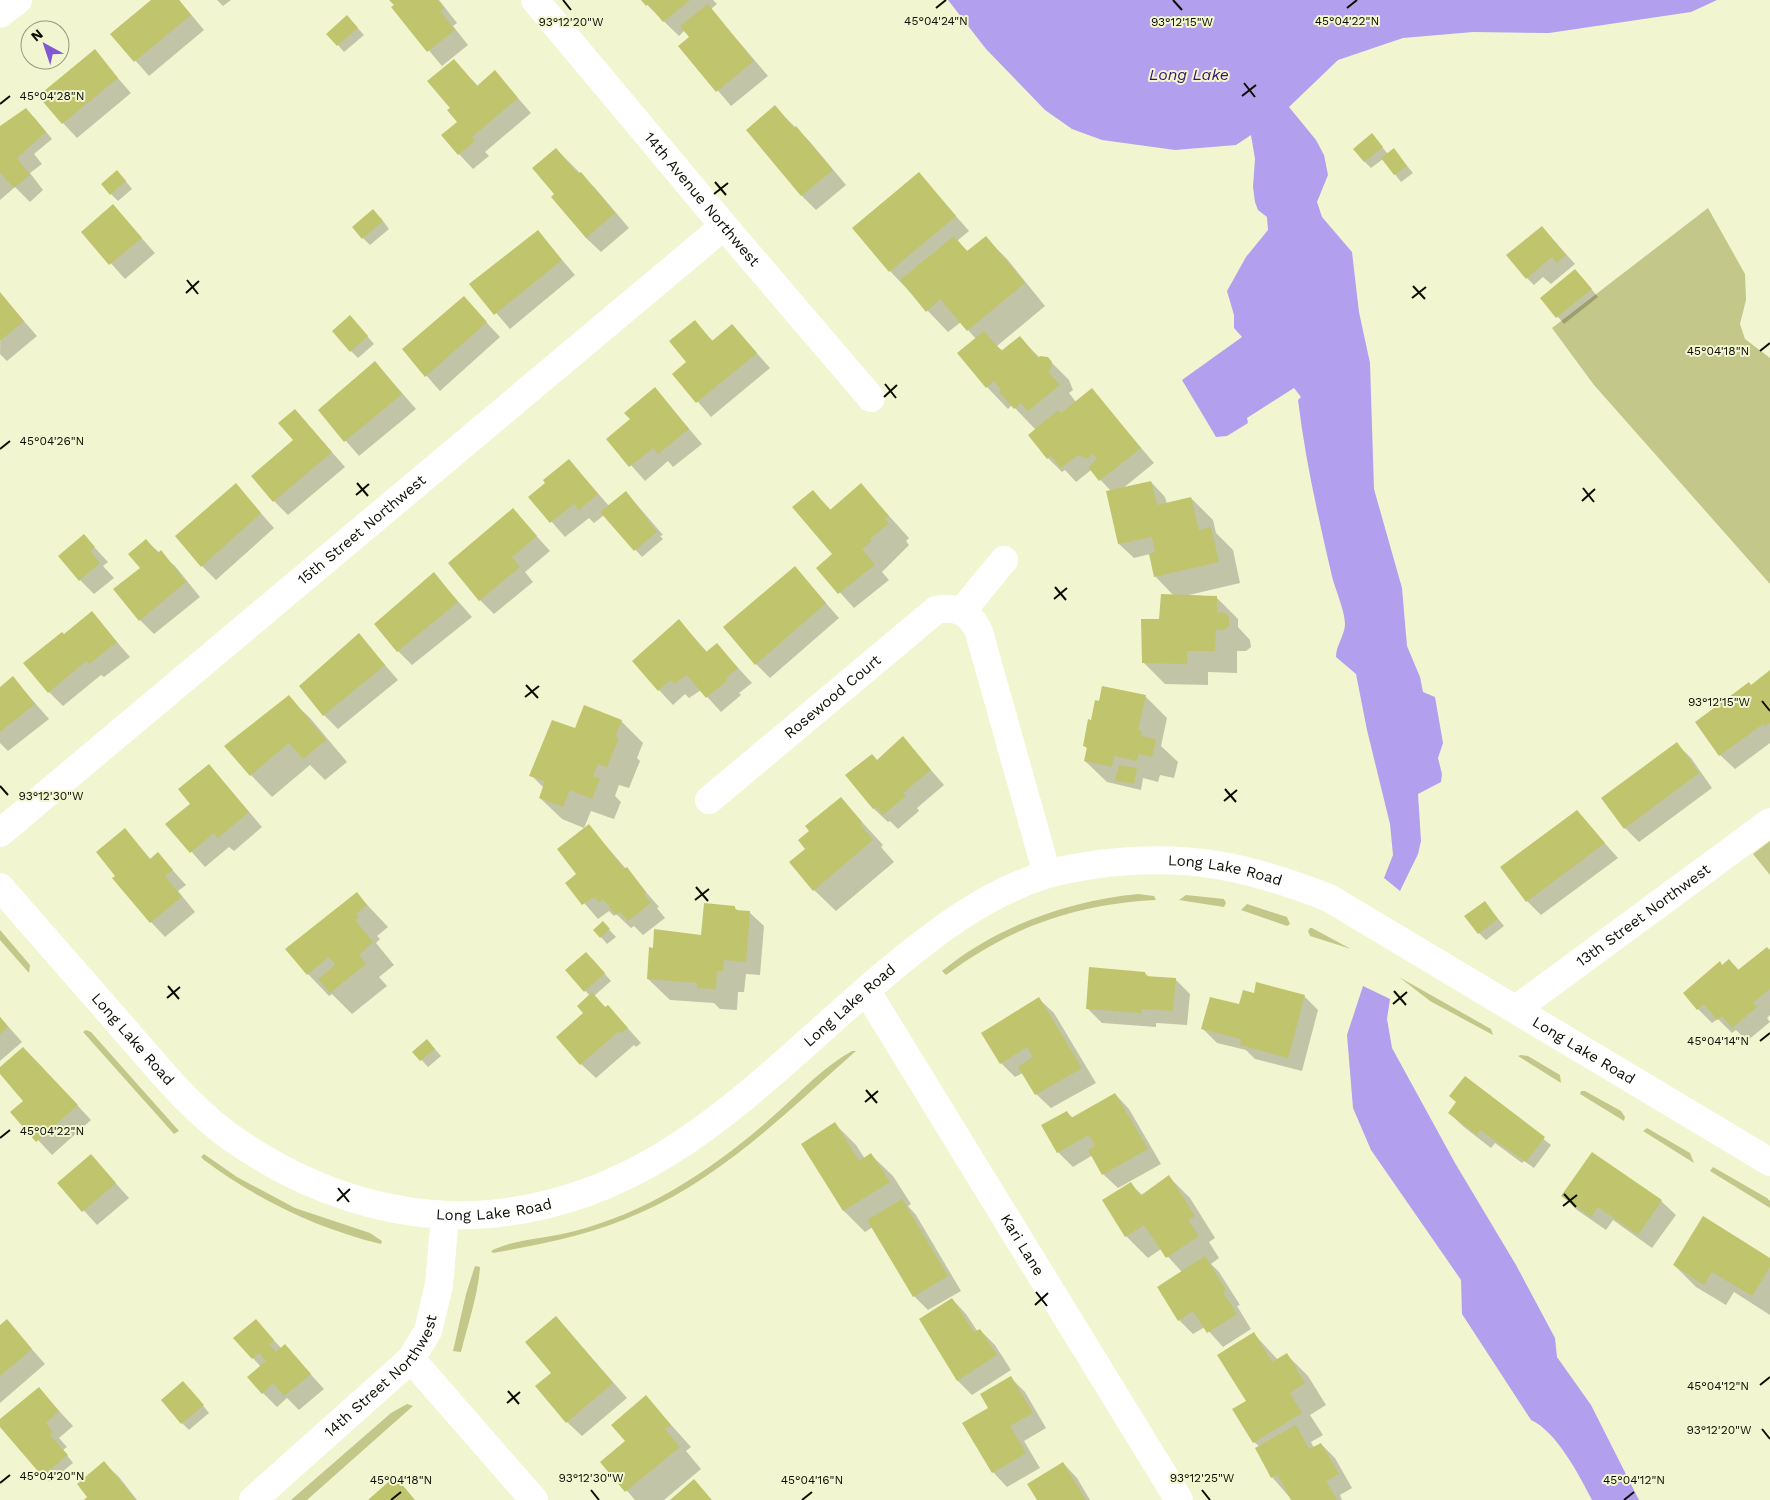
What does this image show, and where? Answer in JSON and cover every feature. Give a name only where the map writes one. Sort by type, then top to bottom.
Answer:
[{"type":"street","points":[[0,14],[18,0]]},
{"type":"street","name":"14th Avenue Northwest","points":[[536,0],[724,226],[871,398]]},
{"type":"street","name":"15th Street Northwest","points":[[0,833],[724,226]]},
{"type":"street","points":[[1004,560],[962,611],[973,619],[979,632],[1047,874]]},
{"type":"street","name":"Rosewood Court","points":[[709,800],[936,610],[951,607],[962,611]]},
{"type":"street","name":"13th Street Northwest","points":[[1516,1009],[1770,822]]},
{"type":"street","name":"Long Lake Road","points":[[0,888],[166,1077],[233,1139],[283,1171],[338,1194],[389,1209],[445,1216],[495,1214],[541,1207],[586,1194],[635,1173],[678,1147],[728,1110],[934,933],[978,905],[1047,874],[1137,860],[1189,860],[1241,868],[1330,898],[1770,1162]]},
{"type":"street","name":"Kari Lane","points":[[866,990],[1179,1500]]},
{"type":"street","name":"14th Street Northwest","points":[[253,1500],[411,1359],[428,1331],[439,1285],[445,1216]]},
{"type":"street","points":[[411,1359],[534,1500]]},
{"type":"green space","points":[[1708,208],[1745,274],[1746,300],[1740,324],[1745,339],[1770,358],[1770,584],[1594,385],[1552,328]]},
{"type":"green space","points":[[1770,841],[1770,875],[1753,854]]},
{"type":"green space","points":[[1138,894],[1154,896],[1156,900],[1098,907],[1045,921],[1019,931],[995,944],[970,958],[946,975],[942,971],[986,941],[1034,918],[1112,897]]},
{"type":"green space","points":[[1186,895],[1224,899],[1226,903],[1224,907],[1179,900]]},
{"type":"green space","points":[[1247,904],[1287,917],[1290,924],[1287,926],[1241,910]]},
{"type":"green space","points":[[1310,928],[1351,949],[1310,936],[1308,931]]},
{"type":"green space","points":[[0,930],[30,965],[29,973],[0,940]]},
{"type":"green space","points":[[1399,977],[1491,1029],[1493,1035],[1430,1001]]},
{"type":"green space","points":[[86,1030],[91,1032],[179,1131],[174,1134],[83,1032]]},
{"type":"green space","points":[[852,1051],[856,1051],[755,1140],[701,1180],[672,1197],[624,1220],[587,1232],[531,1246],[493,1253],[491,1251],[521,1241],[564,1234],[588,1227],[625,1214],[661,1197],[728,1154],[767,1122],[823,1071]]},
{"type":"green space","points":[[1518,1056],[1528,1056],[1560,1075],[1561,1083]]},
{"type":"green space","points":[[1581,1091],[1585,1091],[1621,1111],[1625,1117],[1624,1121],[1580,1094]]},
{"type":"green space","points":[[1647,1128],[1690,1153],[1694,1163],[1643,1131]]},
{"type":"green space","points":[[204,1154],[237,1177],[295,1208],[370,1233],[382,1241],[381,1244],[334,1230],[288,1211],[245,1188],[224,1174],[201,1157]]},
{"type":"green space","points":[[1713,1167],[1767,1198],[1770,1201],[1770,1208],[1710,1171]]},
{"type":"green space","points":[[475,1266],[480,1267],[472,1310],[461,1352],[453,1351],[466,1294]]},
{"type":"green space","points":[[407,1404],[413,1406],[307,1500],[291,1500],[391,1413]]},
{"type":"water","name":"Long Lake","points":[[948,0],[1717,0],[1691,12],[1549,33],[1473,32],[1403,38],[1338,60],[1289,107],[1316,140],[1324,155],[1328,175],[1317,202],[1322,217],[1352,252],[1359,312],[1370,363],[1374,489],[1402,588],[1407,646],[1420,677],[1423,692],[1435,697],[1443,743],[1438,758],[1442,774],[1441,782],[1418,794],[1421,841],[1418,854],[1400,891],[1384,878],[1393,855],[1390,824],[1367,730],[1356,674],[1336,657],[1337,648],[1345,628],[1345,618],[1332,578],[1312,487],[1298,400],[1301,397],[1294,388],[1247,418],[1248,423],[1227,436],[1216,437],[1182,380],[1242,337],[1234,328],[1234,315],[1227,291],[1246,257],[1268,230],[1267,217],[1258,210],[1255,202],[1253,187],[1255,159],[1251,135],[1236,145],[1175,150],[1102,140],[1072,129],[1045,110],[986,49]]},
{"type":"water","points":[[1363,986],[1390,999],[1387,1019],[1392,1048],[1455,1163],[1516,1265],[1555,1338],[1557,1357],[1591,1405],[1639,1500],[1592,1500],[1566,1455],[1550,1434],[1531,1420],[1462,1314],[1461,1280],[1371,1150],[1353,1108],[1347,1035]]},
{"type":"building","points":[[151,0],[179,0],[191,15],[134,62],[110,34]]},
{"type":"building","points":[[389,0],[438,0],[444,8],[440,11],[455,30],[427,52],[391,7],[394,5]]},
{"type":"building","points":[[641,0],[690,0],[663,22],[648,4],[646,6]]},
{"type":"building","points":[[708,4],[754,61],[716,92],[678,46],[689,37],[680,26]]},
{"type":"building","points":[[347,15],[358,28],[337,46],[326,34]]},
{"type":"building","points":[[95,49],[118,78],[62,124],[38,96]]},
{"type":"building","points":[[454,59],[477,86],[495,70],[518,98],[472,137],[475,141],[458,155],[441,135],[457,122],[447,110],[450,108],[427,81]]},
{"type":"building","points":[[775,105],[794,128],[796,126],[833,170],[801,196],[746,130]]},
{"type":"building","points":[[26,108],[46,132],[17,158],[30,175],[14,188],[0,173],[0,126]]},
{"type":"building","points":[[1372,133],[1383,147],[1364,162],[1353,149]]},
{"type":"building","points":[[556,148],[578,174],[581,172],[615,213],[586,238],[551,197],[554,194],[532,168]]},
{"type":"building","points":[[1394,148],[1407,166],[1394,175],[1381,158]]},
{"type":"building","points":[[117,170],[126,181],[110,195],[101,184]]},
{"type":"building","points":[[919,172],[956,216],[889,272],[852,228]]},
{"type":"building","points":[[113,204],[142,238],[109,265],[81,232]]},
{"type":"building","points":[[373,209],[383,221],[362,239],[352,227]]},
{"type":"building","points":[[1542,226],[1566,255],[1557,263],[1552,257],[1526,279],[1506,255]]},
{"type":"building","points":[[538,230],[562,260],[494,315],[469,284]]},
{"type":"building","points":[[954,236],[967,251],[986,236],[1025,283],[967,331],[940,299],[926,312],[900,280]]},
{"type":"building","points":[[1575,269],[1592,289],[1556,318],[1540,298]]},
{"type":"building","points":[[0,292],[24,321],[0,341]]},
{"type":"building","points":[[464,296],[487,322],[425,377],[402,349]]},
{"type":"building","points":[[350,315],[368,336],[350,352],[332,331]]},
{"type":"building","points":[[695,320],[712,341],[732,324],[757,353],[696,403],[672,374],[686,362],[669,341]]},
{"type":"building","points":[[984,331],[1001,351],[1020,336],[1038,358],[1040,356],[1048,357],[1052,362],[1052,368],[1048,371],[1060,385],[1028,411],[1021,403],[1014,409],[999,392],[1001,390],[994,381],[986,388],[957,353]]},
{"type":"building","points":[[375,361],[402,394],[344,442],[318,410]]},
{"type":"building","points":[[655,387],[689,429],[658,454],[653,448],[629,467],[606,439],[630,419],[624,413]]},
{"type":"building","points":[[1092,388],[1141,448],[1099,481],[1088,467],[1097,459],[1093,454],[1087,459],[1078,455],[1061,468],[1051,456],[1047,459],[1028,435],[1058,410],[1061,413]]},
{"type":"building","points":[[295,409],[332,452],[273,502],[251,476],[293,440],[278,423]]},
{"type":"building","points":[[569,459],[598,494],[579,510],[574,504],[550,523],[528,497],[545,483],[543,480]]},
{"type":"building","points":[[1151,481],[1157,505],[1191,497],[1199,530],[1211,527],[1219,562],[1154,577],[1149,554],[1155,552],[1152,537],[1118,544],[1106,491]]},
{"type":"building","points":[[236,483],[261,513],[201,567],[175,536]]},
{"type":"building","points":[[861,483],[889,516],[885,519],[889,523],[870,539],[872,541],[862,549],[875,565],[838,594],[816,568],[832,554],[792,507],[813,490],[830,510]]},
{"type":"building","points":[[626,491],[657,532],[634,551],[600,512]]},
{"type":"building","points":[[513,508],[537,536],[512,557],[520,567],[479,601],[448,563]]},
{"type":"building","points":[[84,534],[95,547],[90,551],[100,563],[79,581],[58,556]]},
{"type":"building","points":[[146,539],[158,553],[161,550],[186,582],[139,621],[113,589],[140,568],[128,554]]},
{"type":"building","points":[[795,566],[826,603],[755,665],[723,627]]},
{"type":"building","points":[[434,572],[458,602],[397,652],[374,624]]},
{"type":"building","points":[[1161,594],[1217,596],[1217,612],[1226,613],[1229,617],[1229,626],[1224,630],[1216,630],[1215,651],[1187,651],[1187,664],[1142,663],[1141,619],[1159,619]]},
{"type":"building","points":[[92,611],[117,642],[89,664],[86,661],[48,693],[23,663],[62,632],[64,634]]},
{"type":"building","points":[[679,619],[706,652],[717,643],[738,668],[726,678],[728,680],[706,698],[687,675],[674,684],[671,680],[658,691],[632,661]]},
{"type":"building","points":[[359,633],[385,665],[323,716],[299,686]]},
{"type":"building","points":[[1770,670],[1770,723],[1765,726],[1763,724],[1719,756],[1695,722],[1749,682],[1751,685]]},
{"type":"building","points":[[13,676],[35,704],[0,732],[0,687]]},
{"type":"building","points":[[1102,686],[1146,695],[1138,730],[1142,731],[1141,736],[1156,739],[1152,757],[1138,754],[1137,761],[1114,756],[1112,767],[1084,761],[1087,747],[1083,746],[1088,719],[1091,720],[1095,700],[1099,701]]},
{"type":"building","points":[[289,695],[326,740],[303,759],[289,743],[250,776],[224,746]]},
{"type":"building","points":[[584,705],[622,720],[615,737],[619,738],[607,767],[598,764],[593,776],[600,779],[592,799],[570,790],[563,807],[539,798],[545,781],[529,776],[552,720],[575,728]]},
{"type":"building","points":[[903,736],[931,770],[903,793],[906,796],[883,815],[876,807],[873,809],[845,775],[872,754],[877,760]]},
{"type":"building","points":[[1677,742],[1699,773],[1624,829],[1601,798]]},
{"type":"building","points":[[209,764],[249,812],[218,838],[214,833],[190,853],[165,824],[190,804],[178,789]]},
{"type":"building","points":[[1119,765],[1137,768],[1134,784],[1115,781]]},
{"type":"building","points":[[841,797],[862,822],[860,824],[873,840],[813,891],[789,862],[805,849],[798,840],[809,831],[805,826]]},
{"type":"building","points":[[1577,810],[1605,843],[1526,902],[1500,867]]},
{"type":"building","points":[[589,824],[624,869],[627,867],[646,892],[644,894],[651,903],[628,921],[620,912],[616,915],[603,899],[599,902],[594,897],[582,905],[565,883],[576,874],[557,849]]},
{"type":"building","points":[[125,828],[150,859],[158,852],[173,870],[165,876],[182,897],[150,923],[112,878],[115,876],[96,852]]},
{"type":"building","points":[[357,892],[367,905],[356,914],[359,917],[355,920],[373,942],[359,955],[366,964],[330,993],[318,979],[335,965],[329,957],[307,975],[285,949]]},
{"type":"building","points":[[1485,901],[1498,919],[1478,934],[1464,916]]},
{"type":"building","points":[[704,903],[735,906],[735,910],[750,911],[746,962],[724,960],[723,971],[717,971],[716,989],[697,988],[697,983],[647,979],[649,947],[653,948],[654,929],[701,935]]},
{"type":"building","points":[[603,921],[610,929],[600,938],[593,930]]},
{"type":"building","points":[[1767,947],[1770,950],[1770,989],[1753,1003],[1757,1007],[1732,1028],[1722,1016],[1717,1020],[1704,1004],[1697,1010],[1683,993],[1720,961],[1722,965],[1729,959],[1738,970]]},
{"type":"building","points":[[586,952],[605,973],[584,992],[565,970]]},
{"type":"building","points":[[1089,967],[1145,972],[1145,976],[1176,978],[1173,1011],[1142,1009],[1142,1013],[1086,1009]]},
{"type":"building","points":[[1256,982],[1305,995],[1288,1058],[1240,1045],[1241,1039],[1201,1029],[1210,997],[1239,1004],[1243,990],[1254,993]]},
{"type":"building","points":[[592,992],[605,1007],[608,1005],[628,1028],[621,1033],[619,1031],[580,1065],[556,1037],[583,1013],[577,1006]]},
{"type":"building","points":[[1039,997],[1082,1068],[1035,1095],[1018,1067],[1033,1057],[1027,1047],[1000,1064],[981,1033]]},
{"type":"building","points":[[0,1017],[8,1027],[0,1034]]},
{"type":"building","points":[[427,1039],[435,1049],[420,1061],[412,1052]]},
{"type":"building","points":[[23,1047],[78,1105],[36,1142],[10,1112],[23,1101],[0,1074],[0,1067]]},
{"type":"building","points":[[1465,1076],[1545,1137],[1526,1162],[1480,1130],[1477,1135],[1448,1113],[1456,1102],[1449,1096]]},
{"type":"building","points":[[1115,1093],[1148,1149],[1102,1175],[1088,1150],[1095,1146],[1089,1135],[1057,1153],[1041,1125],[1067,1111],[1071,1118]]},
{"type":"building","points":[[835,1122],[859,1161],[871,1153],[890,1182],[843,1211],[801,1144]]},
{"type":"building","points":[[1592,1152],[1662,1200],[1638,1235],[1598,1207],[1591,1217],[1561,1196]]},
{"type":"building","points":[[91,1154],[116,1183],[82,1212],[57,1183]]},
{"type":"building","points":[[1169,1175],[1195,1216],[1188,1220],[1199,1236],[1166,1258],[1144,1225],[1125,1237],[1102,1200],[1131,1182],[1140,1196]]},
{"type":"building","points":[[902,1199],[948,1276],[913,1297],[867,1220]]},
{"type":"building","points":[[1703,1216],[1770,1258],[1770,1267],[1752,1296],[1712,1272],[1704,1285],[1673,1265]]},
{"type":"building","points":[[1205,1256],[1226,1290],[1223,1292],[1237,1314],[1207,1333],[1193,1311],[1178,1321],[1157,1287]]},
{"type":"building","points":[[952,1298],[974,1332],[980,1329],[997,1355],[957,1381],[919,1319]]},
{"type":"building","points":[[556,1316],[613,1383],[566,1423],[535,1386],[551,1373],[525,1342]]},
{"type":"building","points":[[7,1319],[32,1349],[0,1376],[0,1325]]},
{"type":"building","points":[[256,1319],[274,1340],[269,1344],[276,1352],[285,1344],[311,1374],[284,1396],[273,1383],[262,1394],[247,1377],[266,1361],[259,1353],[252,1359],[233,1338]]},
{"type":"building","points":[[1254,1332],[1272,1362],[1287,1353],[1305,1383],[1290,1393],[1302,1413],[1253,1443],[1232,1409],[1246,1401],[1217,1355]]},
{"type":"building","points":[[1011,1376],[1033,1413],[1010,1426],[1026,1453],[992,1473],[962,1423],[988,1408],[980,1394]]},
{"type":"building","points":[[183,1381],[204,1405],[181,1424],[161,1400]]},
{"type":"building","points":[[39,1387],[59,1411],[46,1423],[53,1432],[50,1435],[68,1455],[42,1476],[0,1427],[0,1419]]},
{"type":"building","points":[[646,1395],[671,1425],[665,1429],[680,1447],[625,1492],[600,1462],[625,1441],[611,1425]]},
{"type":"building","points":[[1296,1425],[1309,1449],[1321,1443],[1339,1474],[1326,1481],[1337,1500],[1291,1500],[1277,1474],[1271,1478],[1255,1448]]},
{"type":"building","points":[[104,1461],[136,1500],[84,1500],[87,1497],[77,1484]]},
{"type":"building","points":[[1063,1462],[1086,1500],[1037,1500],[1027,1484]]},
{"type":"building","points":[[395,1476],[415,1500],[368,1500]]},
{"type":"building","points":[[694,1479],[712,1500],[670,1500]]}]
